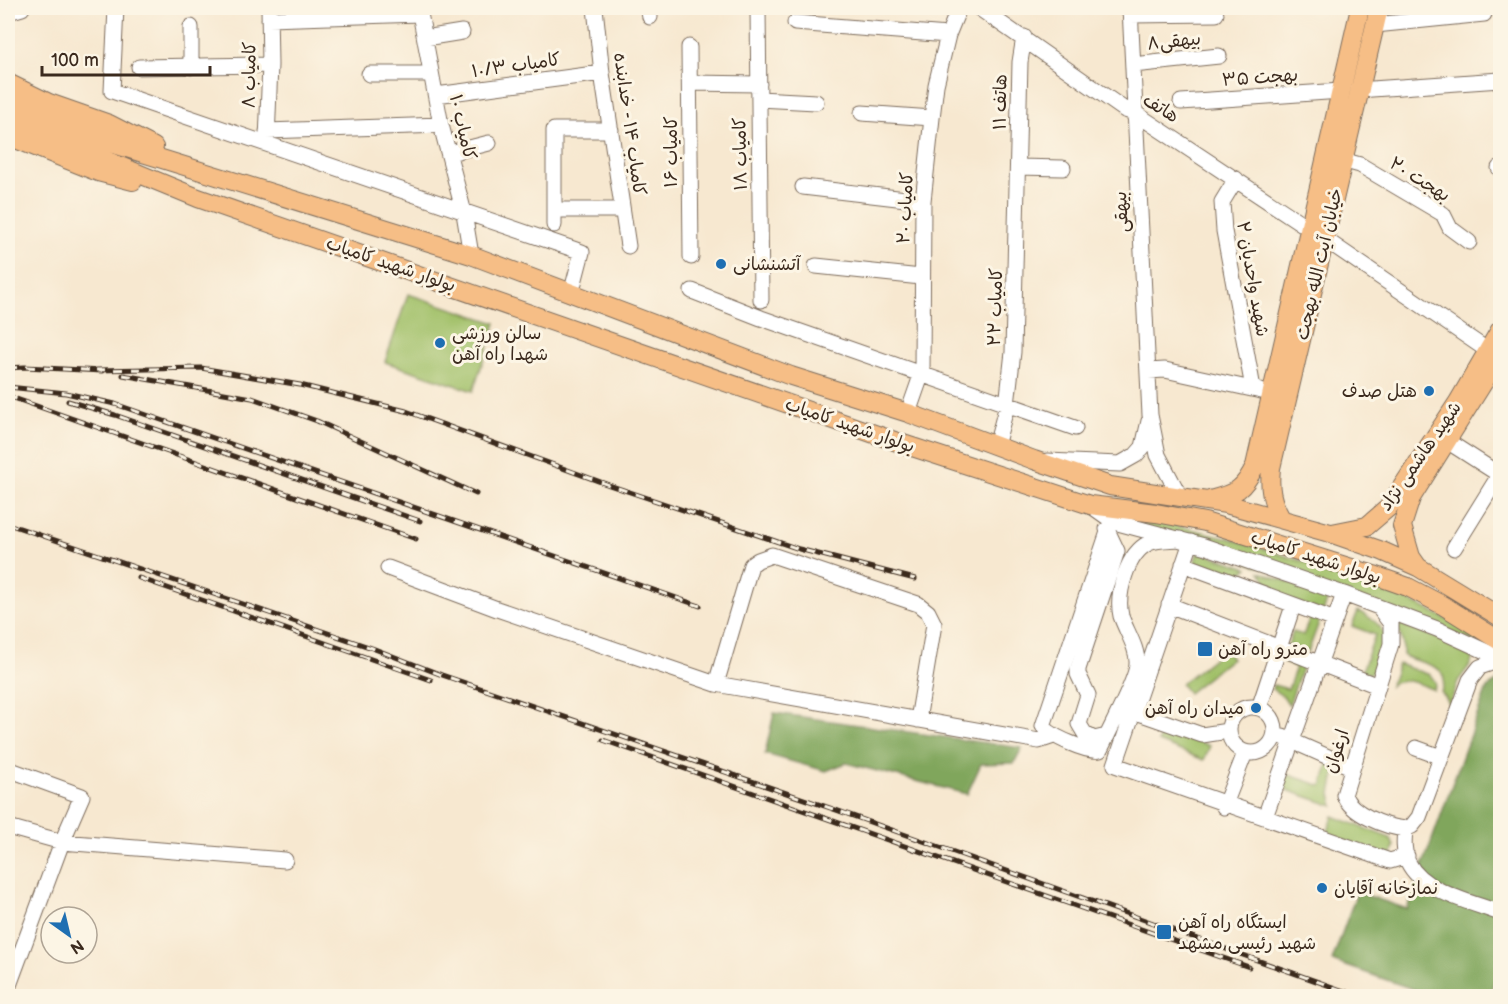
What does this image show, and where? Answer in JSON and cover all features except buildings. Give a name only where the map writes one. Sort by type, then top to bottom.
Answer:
[{"type":"main road","name":"خیابان آیت الله بهجت","points":[[1209,501],[1231,495],[1245,486],[1256,466],[1272,395],[1317,234],[1342,160],[1360,8]]},
{"type":"main road","name":"خیابان آیت الله بهجت","points":[[1281,518],[1274,506],[1269,487],[1271,468],[1317,234],[1350,91],[1377,16]]},
{"type":"main road","points":[[8,82],[49,103],[109,124],[204,172]]},
{"type":"main road","points":[[8,102],[104,141],[204,172]]},
{"type":"main road","points":[[8,120],[198,198]]},
{"type":"main road","points":[[8,136],[35,149]]},
{"type":"main road","points":[[8,142],[35,149],[98,172],[198,198]]},
{"type":"main road","name":"بولوار شهید کامیاب","points":[[204,172],[471,255],[791,376],[908,413],[1110,486],[1209,501],[1281,518],[1330,533],[1382,551],[1418,567],[1500,616]]},
{"type":"main road","name":"بولوار شهید کامیاب","points":[[198,198],[781,401],[1090,505],[1205,522],[1319,556],[1408,588],[1444,606],[1500,641]]},
{"type":"main road","points":[[1418,567],[1412,557],[1397,511],[1411,498],[1447,441],[1494,353],[1500,330]]},
{"type":"main road","name":"شهید هاشمی نژاد","points":[[1330,533],[1367,526],[1397,511],[1458,402],[1494,353]]},
{"type":"main road","points":[[781,401],[791,376]]},
{"type":"street","points":[[8,12],[22,8]]},
{"type":"street","points":[[116,8],[112,91],[267,137],[464,213],[582,252],[571,294]]},
{"type":"street","name":"کامیاب ۱۴ - خدابنده","points":[[595,8],[602,73],[628,246]]},
{"type":"street","name":"کامیاب ۱۸","points":[[758,8],[761,300]]},
{"type":"street","name":"کامیاب ۲۰","points":[[908,413],[922,374],[923,201],[936,86],[948,35],[959,8]]},
{"type":"street","name":"هاتف","points":[[980,8],[1024,37],[1125,111],[1135,113],[1236,179],[1494,353]]},
{"type":"street","points":[[269,13],[419,11]]},
{"type":"street","name":"کامیاب ۱۰","points":[[419,11],[441,125],[464,213],[471,255]]},
{"type":"street","points":[[1130,11],[1216,14]]},
{"type":"street","name":"بیهقی","points":[[1130,11],[1150,415]]},
{"type":"street","name":"کامیاب ۸","points":[[267,137],[270,65],[269,13]]},
{"type":"street","points":[[1377,16],[1484,14]]},
{"type":"street","points":[[795,23],[948,35]]},
{"type":"street","points":[[191,27],[191,67]]},
{"type":"street","points":[[425,38],[462,32]]},
{"type":"street","name":"هاتف ۱۱","points":[[1018,167],[1020,62],[1024,37]]},
{"type":"street","name":"کامیاب ۱۶","points":[[689,47],[692,257]]},
{"type":"street","name":"بیهقی۸","points":[[1133,65],[1219,56]]},
{"type":"street","points":[[139,67],[270,65]]},
{"type":"street","name":"کامیاب ۱۰/۳","points":[[436,95],[602,73]]},
{"type":"street","points":[[369,74],[431,74]]},
{"type":"street","name":"بهجت ۳۵","points":[[1182,102],[1500,80]]},
{"type":"street","points":[[690,83],[816,102]]},
{"type":"street","points":[[862,113],[932,118]]},
{"type":"street","points":[[267,137],[441,125]]},
{"type":"street","points":[[611,130],[554,130],[554,218],[622,210]]},
{"type":"street","points":[[450,153],[489,143]]},
{"type":"street","name":"بهجت ۲۰","points":[[1342,160],[1360,165],[1443,214],[1450,228],[1469,242]]},
{"type":"street","points":[[1018,167],[1064,168]]},
{"type":"street","name":"کامیاب ۲۲","points":[[996,446],[1008,405],[1013,352],[1018,167]]},
{"type":"street","name":"شهید واحدیان ۲","points":[[1236,179],[1222,202],[1224,231],[1253,388]]},
{"type":"street","points":[[803,187],[923,201]]},
{"type":"street","points":[[816,266],[921,277]]},
{"type":"street","points":[[692,291],[761,318],[1075,428]]},
{"type":"street","points":[[1148,371],[1165,370],[1253,388],[1272,395]]},
{"type":"street","points":[[1034,460],[1120,464],[1136,455],[1143,447],[1150,415]]},
{"type":"street","points":[[1150,415],[1158,455],[1179,495]]},
{"type":"street","points":[[1447,441],[1500,475],[1454,548]]},
{"type":"street","points":[[1090,505],[1108,532],[1117,551],[1078,669],[1088,695],[1079,724],[1089,738],[1107,736]]},
{"type":"street","points":[[1090,505],[1114,522],[1186,540],[1344,594],[1437,629],[1500,659]]},
{"type":"street","points":[[1108,532],[1043,726],[1047,733],[1096,752],[1102,747],[1134,676],[1137,663],[1119,606],[1119,594],[1133,555],[1151,541],[1186,540]]},
{"type":"street","points":[[1186,540],[1183,564],[1115,765],[1390,861],[1407,856]]},
{"type":"street","points":[[716,684],[751,565],[772,555],[918,604],[928,612],[934,624],[918,720]]},
{"type":"street","points":[[1183,564],[1335,620]]},
{"type":"street","points":[[388,568],[716,684],[1039,741],[1054,736]]},
{"type":"street","points":[[1265,817],[1344,594]]},
{"type":"street","points":[[1169,605],[1378,686]]},
{"type":"street","points":[[1259,708],[1293,606]]},
{"type":"street","name":"ارغوان","points":[[1379,608],[1391,624],[1389,655],[1344,795],[1347,804],[1356,811],[1395,828],[1405,829]]},
{"type":"street","points":[[1500,659],[1480,667],[1470,680],[1419,817],[1412,826],[1405,829],[1404,847],[1408,862],[1430,886],[1500,914]]},
{"type":"street","points":[[1252,707],[1259,708],[1272,718],[1275,734],[1268,748],[1253,754],[1245,753],[1233,745],[1228,731],[1233,717],[1238,712],[1252,707]]},
{"type":"street","points":[[1133,711],[1202,735],[1228,731]]},
{"type":"street","points":[[1275,734],[1352,767]]},
{"type":"street","points":[[1416,748],[1441,757]]},
{"type":"street","points":[[1225,805],[1245,753]]},
{"type":"street","points":[[8,769],[82,796],[62,842],[8,988]]},
{"type":"street","points":[[8,827],[62,842],[285,860]]},
{"type":"green space","name":"سالن ورزشی شهدا راه آهن","points":[[408,294],[496,323],[473,391],[385,362]]},
{"type":"green space","points":[[1121,519],[1165,523],[1229,538],[1349,576],[1404,598],[1459,625],[1500,650]]},
{"type":"green space","points":[[1198,551],[1248,568],[1234,579],[1194,564]]},
{"type":"green space","points":[[1260,572],[1329,596],[1323,612],[1255,587],[1266,580]]},
{"type":"green space","points":[[1358,611],[1377,624],[1384,638],[1381,659],[1369,674],[1362,671],[1375,635],[1352,626]]},
{"type":"green space","points":[[1312,614],[1321,617],[1308,652],[1288,645],[1293,632],[1303,635]]},
{"type":"green space","points":[[1401,624],[1471,651],[1474,655],[1470,665],[1458,681],[1449,707],[1447,699],[1441,692],[1444,682],[1439,670],[1403,655],[1403,644],[1398,628]]},
{"type":"green space","points":[[1225,649],[1232,658],[1188,693],[1181,684]]},
{"type":"green space","points":[[1285,654],[1304,662],[1289,705],[1284,697],[1272,689],[1273,685],[1288,689],[1296,667],[1282,661]]},
{"type":"green space","points":[[1398,664],[1430,675],[1436,683],[1434,690],[1407,681],[1390,686]]},
{"type":"green space","points":[[1500,680],[1500,966],[1489,996],[1433,996],[1332,961],[1357,892],[1407,909],[1487,688]]},
{"type":"green space","points":[[774,713],[1022,748],[1014,763],[981,764],[967,794],[846,763],[826,771],[765,754]]},
{"type":"green space","points":[[1163,727],[1210,746],[1204,760],[1158,742]]},
{"type":"green space","points":[[1329,762],[1336,768],[1331,794],[1334,806],[1281,788],[1286,774],[1322,786]]},
{"type":"green space","points":[[1333,816],[1390,838],[1394,846],[1391,858],[1327,834]]},
{"type":"railway","points":[[8,368],[102,371]]},
{"type":"railway","points":[[96,370],[201,368],[300,385],[406,411],[609,485],[799,549],[915,579]]},
{"type":"railway","points":[[123,375],[252,398],[317,421],[476,494]]},
{"type":"railway","points":[[8,387],[66,393],[115,404],[700,606]]},
{"type":"railway","points":[[8,396],[416,539]]},
{"type":"railway","points":[[68,401],[115,415],[420,521]]},
{"type":"railway","points":[[8,524],[836,810],[1358,996]]},
{"type":"railway","points":[[139,578],[431,680]]},
{"type":"railway","points":[[603,740],[1249,967]]},
{"type":"place","name":"آتشنشانی","points":[[721,264]]},
{"type":"place","name":"سالن ورزشی شهدا راه آهن","points":[[440,343]]},
{"type":"place","name":"هتل صدف","points":[[1429,391]]},
{"type":"place","name":"مترو راه آهن","points":[[1205,649]]},
{"type":"place","name":"میدان راه آهن","points":[[1256,708]]},
{"type":"place","name":"نمازخانه آقایان","points":[[1322,888]]},
{"type":"place","name":"ایستگاه راه آهن شهید رئیسی مشهد","points":[[1164,932]]}]
